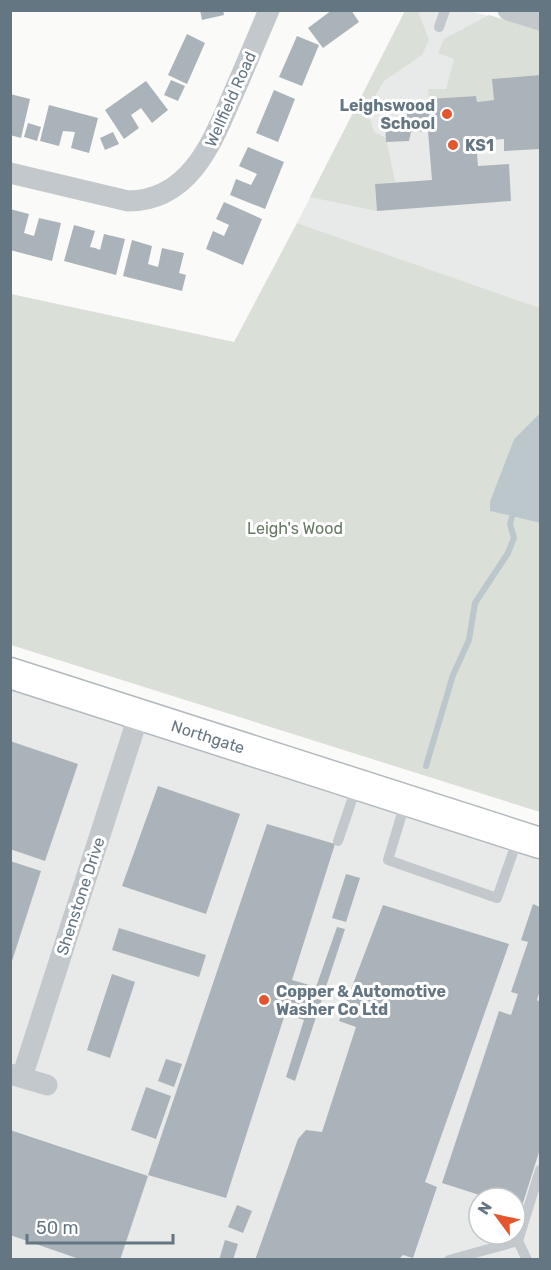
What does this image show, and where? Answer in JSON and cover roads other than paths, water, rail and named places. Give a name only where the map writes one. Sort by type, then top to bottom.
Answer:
[{"type":"main road","name":"Northgate","points":[[10,673],[530,840]]},
{"type":"street","name":"Wellfield Road","points":[[10,173],[129,201],[143,201],[180,184],[196,168],[212,144],[269,10]]},
{"type":"street","points":[[508,10],[540,20]]},
{"type":"street","name":"Shenstone Drive","points":[[47,1085],[16,1075],[139,714]]},
{"type":"lane","points":[[439,27],[445,10]]},
{"type":"lane","points":[[338,841],[357,784]]},
{"type":"lane","name":"Northgate","points":[[406,800],[388,860],[497,898],[530,840]]},
{"type":"lane","points":[[527,1212],[540,1170]]},
{"type":"lane","points":[[449,1260],[500,1246]]},
{"type":"lane","points":[[521,1246],[528,1260]]},
{"type":"waterway","points":[[426,766],[453,675],[469,640],[475,603],[508,553],[514,538],[510,524],[512,517]]},
{"type":"place","name":"Leighswood School","points":[[447,114]]},
{"type":"place","name":"KS1","points":[[453,145]]},
{"type":"place","name":"Copper & Automotive Washer Co Ltd","points":[[264,1000]]},
{"type":"park label","name":"Leigh's Wood","points":[[295,528]]}]
